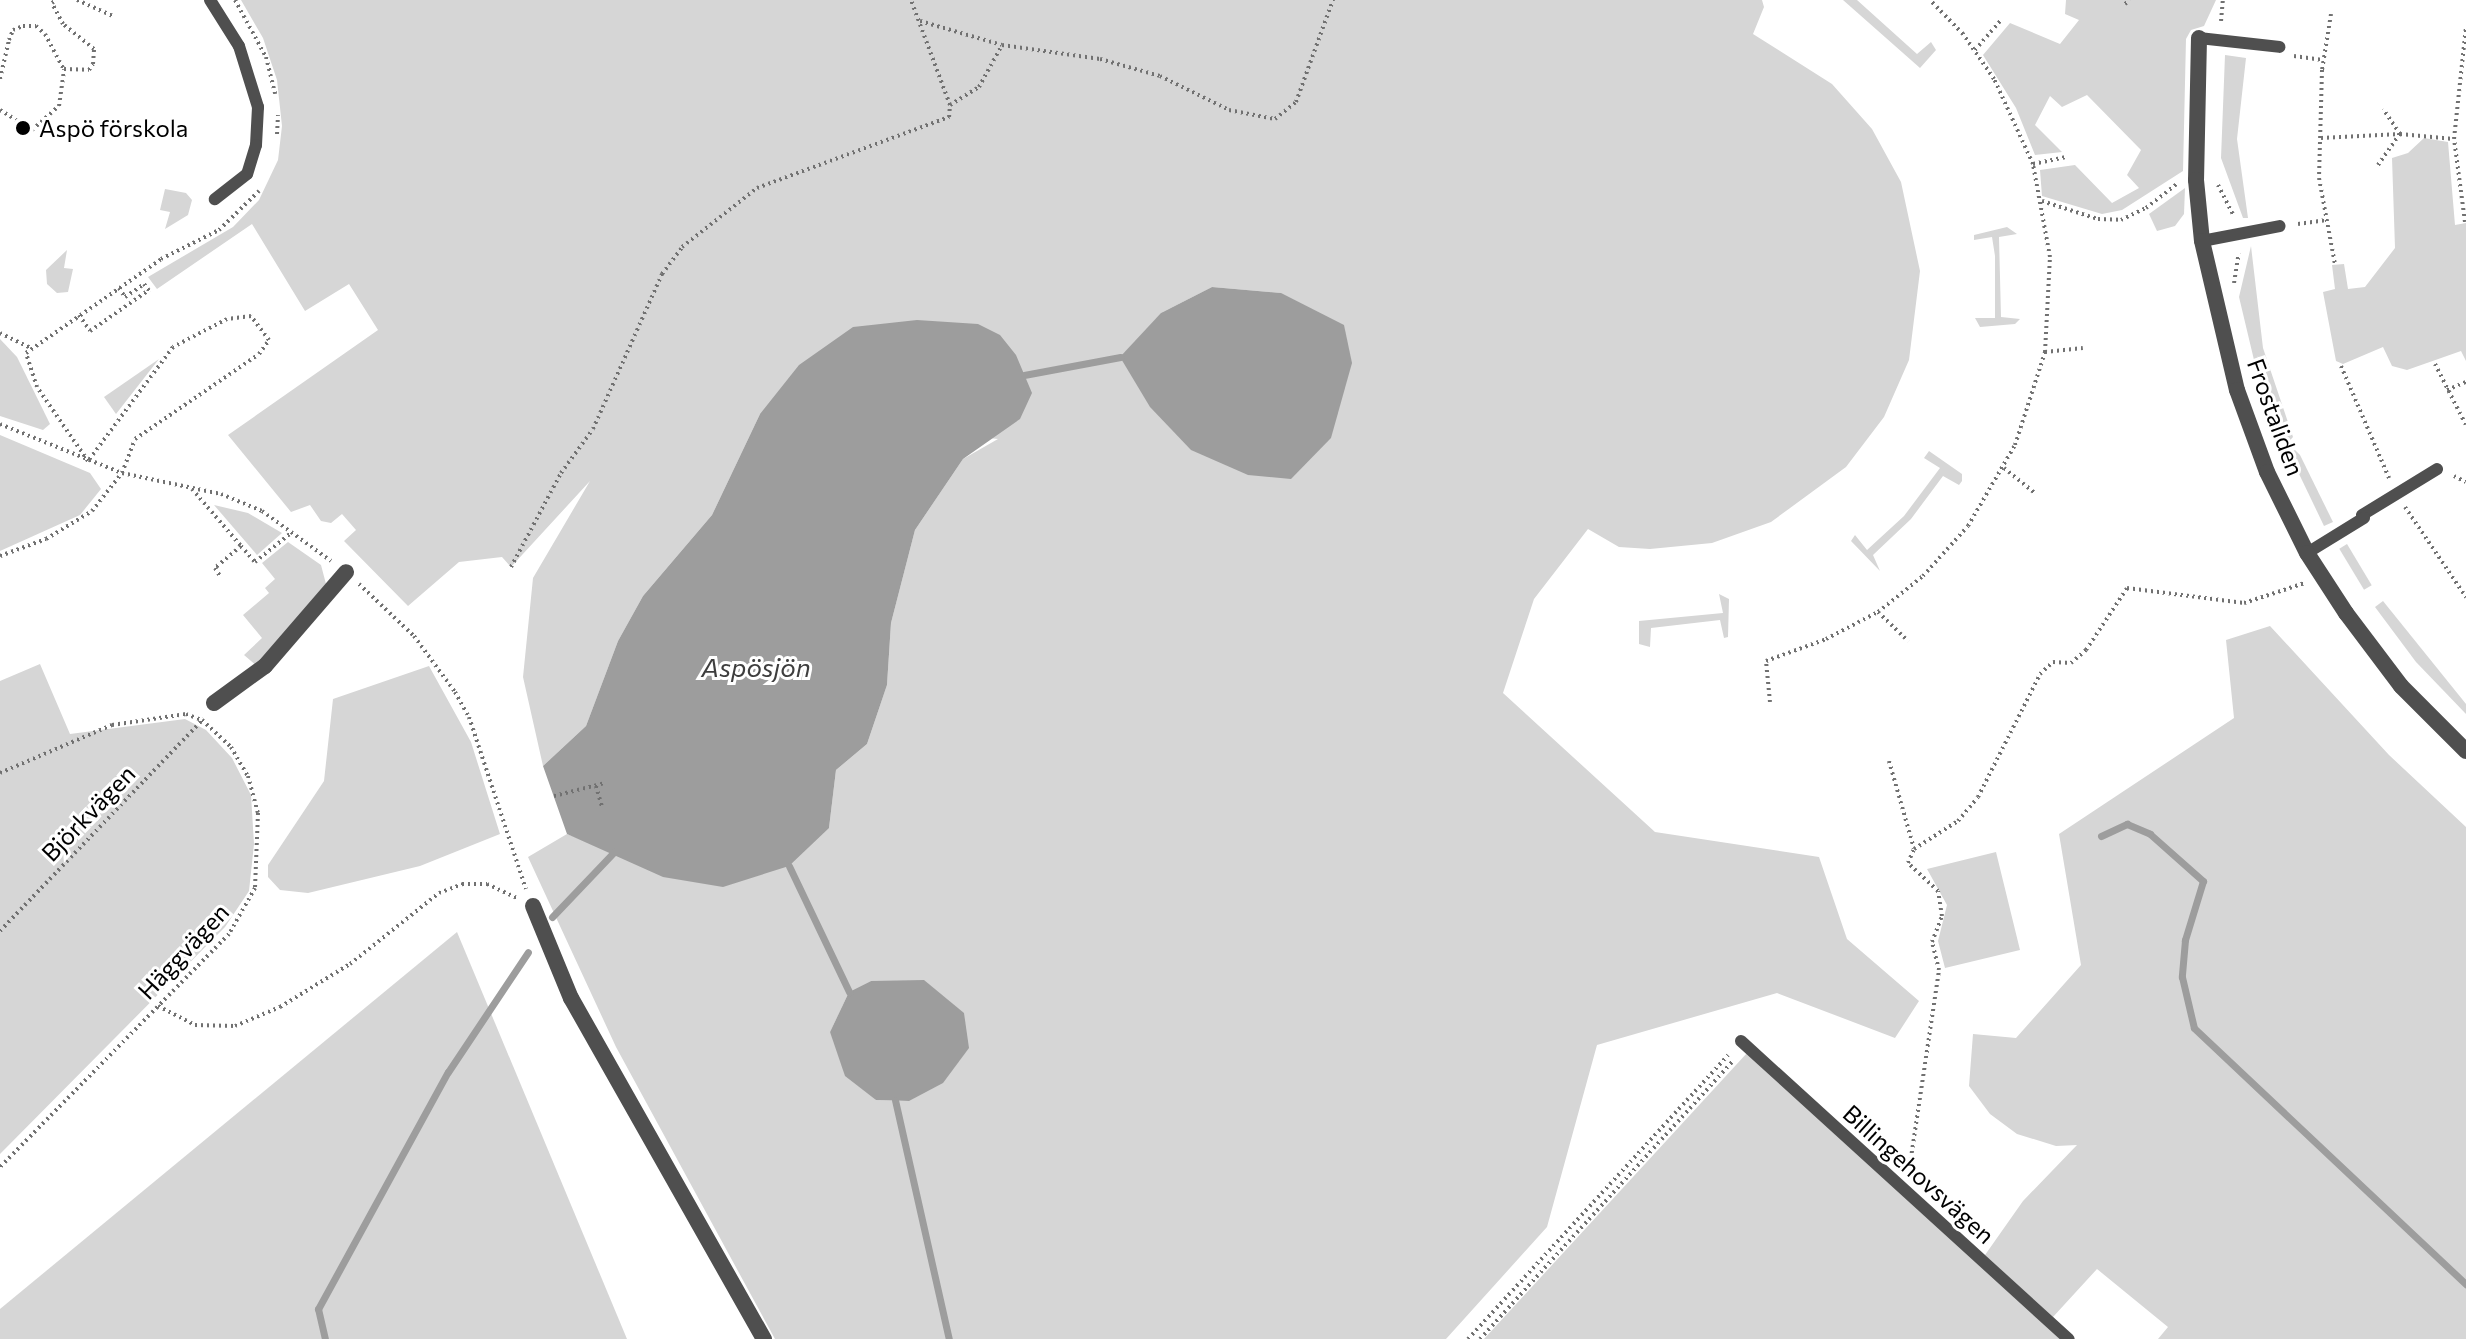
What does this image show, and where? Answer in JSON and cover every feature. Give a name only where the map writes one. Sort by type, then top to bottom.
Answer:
[{"type":"street","name":"Frostaliden","points":[[2199,38],[2196,180],[2202,241],[2237,390],[2267,472],[2307,553],[2322,576],[2401,686],[2466,751]]},
{"type":"street","points":[[214,703],[265,666],[346,572]]},
{"type":"street","points":[[533,906],[571,998],[764,1339]]},
{"type":"lane","points":[[210,0],[239,46],[258,107],[256,145],[247,174],[215,199]]},
{"type":"lane","points":[[2199,38],[2279,51]]},
{"type":"lane","points":[[2202,241],[2280,226]]},
{"type":"lane","points":[[2307,553],[2437,469]]},
{"type":"lane","name":"Billingehovsvägen","points":[[1744,1044],[2069,1339]]},
{"type":"path","points":[[56,0],[52,3],[63,24],[88,42],[96,57],[89,70],[64,69]]},
{"type":"path","points":[[77,0],[113,16]]},
{"type":"path","points":[[511,567],[561,473],[588,439],[662,274],[682,247],[757,188],[949,117],[950,105],[911,0]]},
{"type":"path","points":[[920,21],[1002,45],[1100,59],[1160,76],[1229,110],[1275,119],[1296,102],[1333,0]]},
{"type":"path","points":[[1770,702],[1766,661],[1826,639],[1878,612],[1945,554],[2004,468],[2027,414],[2045,352],[2050,257],[2033,164],[2011,110],[1975,50],[1930,0]]},
{"type":"path","points":[[2331,14],[2323,60],[2319,178],[2335,264]]},
{"type":"path","points":[[1975,50],[2001,20]]},
{"type":"path","points":[[0,79],[13,30],[23,26],[36,26],[45,34],[64,69],[59,106],[32,130],[0,110]]},
{"type":"path","points":[[2465,222],[2454,139],[2466,27]]},
{"type":"path","points":[[950,105],[979,87],[1002,45]]},
{"type":"path","points":[[2279,51],[2323,60]]},
{"type":"path","points":[[2383,109],[2400,134]]},
{"type":"path","points":[[2321,138],[2400,134],[2454,139]]},
{"type":"path","points":[[2378,165],[2400,134]]},
{"type":"path","points":[[2033,164],[2067,157]]},
{"type":"path","points":[[2214,173],[2238,234],[2240,257],[2231,294]]},
{"type":"path","points":[[2041,201],[2098,219],[2121,220],[2178,183],[2196,180]]},
{"type":"path","points":[[2280,226],[2327,220]]},
{"type":"path","points":[[79,315],[90,331],[150,292],[144,284],[125,297],[119,288]]},
{"type":"path","points":[[0,333],[31,348],[25,360],[37,387],[88,461],[173,347],[227,319],[251,316],[269,340],[259,354],[135,439],[122,473],[92,511],[46,539],[0,556]]},
{"type":"path","points":[[2045,352],[2083,348]]},
{"type":"path","points":[[2435,364],[2466,425]]},
{"type":"path","points":[[2447,390],[2466,382]]},
{"type":"path","points":[[2004,468],[2036,494]]},
{"type":"path","points":[[191,488],[255,562],[291,533]]},
{"type":"path","points":[[220,576],[215,568],[241,546]]},
{"type":"path","points":[[1907,1192],[1920,1072],[1939,970],[1932,942],[1942,916],[1938,891],[1908,863],[1914,849],[1958,821],[1978,797],[2040,674],[2053,662],[2071,663],[2086,650],[2127,588],[2244,603],[2322,576]]},
{"type":"path","points":[[1878,612],[1908,641]]},
{"type":"path","points":[[0,773],[112,725],[186,714],[202,720]]},
{"type":"path","name":"Björkvägen","points":[[0,931],[202,720]]},
{"type":"path","name":"Häggvägen","points":[[0,1167],[229,934],[255,888],[254,794],[231,747],[202,720]]},
{"type":"path","points":[[1889,761],[1914,849]]},
{"type":"path","points":[[554,796],[605,783]]},
{"type":"path","points":[[596,786],[602,807]]},
{"type":"path","points":[[158,1006],[209,1028],[258,1017],[350,964],[420,905],[462,884],[487,884],[533,906]]},
{"type":"path","points":[[1468,1339],[1744,1044]]},
{"type":"path","points":[[1480,1339],[1744,1044]]},
{"type":"shaded area","points":[[241,0],[1762,0],[1764,7],[1753,34],[1832,84],[1872,129],[1901,182],[1920,271],[1909,360],[1884,417],[1846,467],[1771,522],[1712,543],[1650,549],[1619,547],[1588,529],[1534,599],[1503,693],[1655,832],[1819,857],[1847,939],[1919,1001],[1895,1038],[1777,993],[1597,1045],[1547,1227],[1446,1339],[775,1339],[616,1047],[528,857],[567,834],[614,852],[829,828],[836,770],[867,744],[887,685],[891,623],[915,530],[963,459],[998,439],[760,414],[712,515],[643,596],[618,641],[586,726],[543,766],[523,677],[533,578],[590,481],[511,567],[502,557],[459,562],[408,606],[344,541],[356,530],[342,514],[331,523],[321,521],[310,505],[291,512],[228,435],[378,330],[349,284],[305,311],[252,224],[157,289],[148,277],[233,227],[259,200],[278,160],[282,126],[277,80],[263,38]],"holes":[[[1212,287],[1281,293],[1161,313]],[[871,981],[909,1101],[876,1100],[830,1032],[849,992]]]},
{"type":"shaded area","points":[[1843,0],[1857,0],[1917,54],[1931,42],[1936,50],[1920,68]]},
{"type":"shaded area","points":[[2066,0],[2216,0],[2204,26],[2191,30],[2186,39],[2183,171],[2122,210],[2102,214],[2042,196],[2040,170],[2075,165],[2112,203],[2139,188],[2127,175],[2141,150],[2087,95],[2062,107],[2050,96],[2035,125],[2062,152],[2035,155],[2016,108],[1983,55],[2010,23],[2060,44],[2079,20],[2065,14]]},
{"type":"shaded area","points":[[2225,55],[2246,58],[2237,139],[2248,218],[2243,218],[2221,158]]},
{"type":"shaded area","points":[[2424,138],[2448,142],[2455,225],[2466,223],[2466,361],[2461,351],[2407,370],[2392,366],[2383,347],[2343,364],[2336,361],[2323,292],[2335,289],[2332,265],[2344,264],[2348,289],[2365,287],[2395,248],[2392,158],[2408,153]]},
{"type":"shaded area","points":[[2185,188],[2184,214],[2175,226],[2157,231],[2149,214]]},
{"type":"shaded area","points":[[165,189],[186,193],[192,200],[188,215],[165,229],[170,212],[160,210]]},
{"type":"shaded area","points":[[2007,227],[2017,234],[1999,237],[2001,317],[2020,319],[2015,324],[1980,327],[1975,318],[1995,318],[1995,256],[1992,237],[1974,240],[1974,235]]},
{"type":"shaded area","points":[[2251,246],[2263,348],[2293,437],[2286,445],[2254,360],[2239,297]]},
{"type":"shaded area","points":[[67,250],[64,268],[73,269],[68,292],[57,293],[47,284],[46,270]]},
{"type":"shaded area","points":[[0,339],[17,357],[50,424],[43,430],[0,416]]},
{"type":"shaded area","points":[[159,359],[116,414],[104,397]]},
{"type":"shaded area","points":[[0,435],[90,473],[101,489],[80,515],[0,551]]},
{"type":"shaded area","points":[[2295,450],[2333,522],[2324,526],[2289,453]]},
{"type":"shaded area","points":[[1929,451],[1962,474],[1962,481],[1959,485],[1943,476],[1911,519],[1873,555],[1880,571],[1851,541],[1855,535],[1867,550],[1904,516],[1940,468],[1924,458]]},
{"type":"shaded area","points":[[214,505],[248,513],[282,533],[257,555]]},
{"type":"shaded area","points":[[288,542],[321,565],[326,584],[257,666],[244,655],[262,638],[243,615],[269,593],[265,588],[275,579],[262,563]]},
{"type":"shaded area","points":[[2347,544],[2372,585],[2364,590],[2339,549]]},
{"type":"shaded area","points":[[1719,594],[1729,599],[1728,637],[1724,638],[1720,620],[1651,628],[1650,647],[1639,644],[1639,621],[1723,613]]},
{"type":"shaded area","points":[[2383,601],[2466,704],[2466,714],[2416,662],[2375,607]]},
{"type":"shaded area","points":[[2270,626],[2389,755],[2466,827],[2466,1339],[2158,1339],[2168,1327],[2097,1269],[2053,1317],[1985,1255],[2023,1201],[2077,1145],[2056,1146],[2017,1134],[1990,1114],[1969,1086],[1973,1034],[2016,1038],[2081,965],[2059,834],[2234,718],[2226,640]]},
{"type":"shaded area","points":[[40,664],[70,734],[185,719],[206,730],[232,758],[251,795],[254,844],[249,891],[225,927],[0,1154],[0,681]]},
{"type":"shaded area","points":[[429,666],[471,742],[500,834],[420,866],[308,893],[280,890],[268,877],[268,865],[324,781],[333,699]]},
{"type":"shaded area","points":[[1996,852],[2020,950],[1945,968],[1938,941],[1947,905],[1927,869]]},
{"type":"shaded area","points":[[457,932],[627,1339],[0,1339],[0,1309]]},
{"type":"shaded area","points":[[1747,1053],[2062,1339],[1484,1339]]},
{"type":"water","points":[[1212,287],[1281,293],[1344,325],[1352,363],[1331,438],[1291,479],[1248,475],[1191,450],[1150,407],[1120,357],[1161,313]]},
{"type":"water","name":"Aspösjön","points":[[917,320],[978,324],[1000,335],[1016,355],[1032,393],[1020,419],[963,459],[915,530],[891,623],[887,685],[867,744],[836,770],[829,828],[789,866],[723,887],[663,877],[567,834],[543,766],[586,726],[618,641],[643,596],[712,515],[760,414],[799,365],[853,327]]},
{"type":"water","points":[[924,980],[964,1013],[969,1048],[943,1083],[909,1101],[876,1100],[845,1076],[830,1032],[849,992],[871,981]]},
{"type":"waterway","points":[[1024,375],[1120,357]]},
{"type":"waterway","points":[[2101,836],[2127,824],[2150,834],[2203,881],[2185,940],[2182,977],[2194,1028],[2466,1284]]},
{"type":"waterway","points":[[552,917],[614,852]]},
{"type":"waterway","points":[[789,866],[849,992]]},
{"type":"waterway","points":[[325,1339],[318,1309],[448,1072],[528,952]]},
{"type":"waterway","points":[[895,1100],[949,1339]]},
{"type":"place","name":"Aspö förskola","points":[[23,128]]}]
